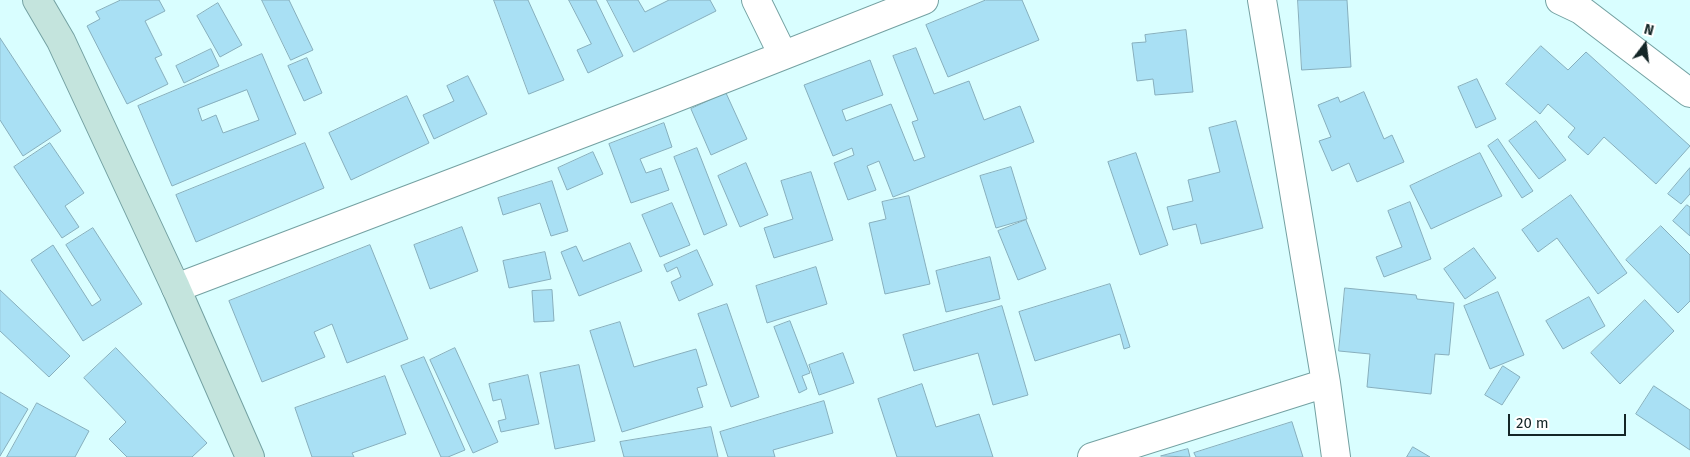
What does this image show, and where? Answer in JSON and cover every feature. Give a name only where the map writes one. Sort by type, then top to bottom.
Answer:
[{"type":"street","points":[[37,0],[61,41],[176,288],[250,457]]},
{"type":"street","points":[[756,0],[783,55]]},
{"type":"street","points":[[176,288],[647,109],[924,0]]},
{"type":"street","points":[[1262,0],[1326,383],[1336,457]]},
{"type":"street","points":[[1560,0],[1581,10],[1690,93]]},
{"type":"street","points":[[1092,457],[1326,383]]},
{"type":"building","points":[[121,0],[159,0],[165,11],[145,21],[162,55],[155,58],[168,84],[127,104],[87,26],[100,19],[96,12]]},
{"type":"building","points":[[262,0],[289,0],[313,50],[291,60]]},
{"type":"building","points":[[494,0],[528,0],[564,80],[529,94]]},
{"type":"building","points":[[569,0],[596,0],[623,56],[588,73],[577,50],[591,44]]},
{"type":"building","points":[[607,0],[638,0],[645,12],[669,0],[710,0],[716,11],[634,52]]},
{"type":"building","points":[[986,0],[1022,0],[1039,40],[948,77],[926,25]]},
{"type":"building","points":[[1298,0],[1347,0],[1351,67],[1302,70]]},
{"type":"building","points":[[218,3],[242,45],[220,57],[197,16]]},
{"type":"building","points":[[1186,30],[1193,92],[1155,95],[1153,79],[1137,81],[1132,43],[1146,42],[1145,35]]},
{"type":"building","points":[[0,38],[61,131],[23,156],[0,120]]},
{"type":"building","points":[[1541,46],[1568,70],[1586,52],[1690,146],[1656,184],[1604,137],[1588,155],[1568,137],[1575,128],[1548,104],[1540,114],[1506,84]]},
{"type":"building","points":[[916,48],[934,94],[969,81],[984,120],[1020,106],[1034,142],[893,197],[879,161],[867,166],[876,190],[848,200],[834,163],[854,155],[852,148],[833,156],[804,85],[870,60],[883,95],[842,110],[846,121],[891,104],[914,161],[925,157],[912,122],[918,120],[893,56]]},
{"type":"building","points":[[211,49],[219,66],[184,83],[176,66]]},
{"type":"building","points":[[262,54],[296,134],[172,186],[138,106]],"holes":[[[247,90],[259,120],[223,133],[216,115],[202,121],[198,109]]]},
{"type":"building","points":[[307,58],[322,93],[304,101],[288,66]]},
{"type":"building","points":[[468,76],[487,114],[434,139],[423,115],[454,101],[447,86]]},
{"type":"building","points":[[1477,79],[1496,119],[1476,128],[1458,87]]},
{"type":"building","points":[[1364,92],[1384,139],[1392,135],[1404,162],[1357,182],[1349,163],[1332,171],[1319,141],[1331,137],[1318,105],[1338,97],[1340,102]]},
{"type":"building","points":[[726,93],[747,139],[711,155],[691,109]]},
{"type":"building","points":[[407,96],[429,143],[351,180],[329,133]]},
{"type":"building","points":[[1236,121],[1263,228],[1201,244],[1196,224],[1173,230],[1167,207],[1193,201],[1188,180],[1220,172],[1209,128]]},
{"type":"building","points":[[1536,121],[1566,160],[1539,179],[1509,141]]},
{"type":"building","points":[[664,123],[672,147],[640,159],[646,173],[661,168],[669,190],[631,203],[609,144]]},
{"type":"building","points":[[1498,139],[1533,191],[1522,198],[1488,146]]},
{"type":"building","points":[[50,143],[84,193],[65,206],[79,227],[62,238],[14,167]]},
{"type":"building","points":[[305,143],[324,188],[196,242],[176,195]]},
{"type":"building","points":[[697,148],[727,225],[704,235],[674,157]]},
{"type":"building","points":[[593,152],[603,174],[567,190],[558,168]]},
{"type":"building","points":[[1136,153],[1168,245],[1140,255],[1108,162]]},
{"type":"building","points":[[1480,153],[1502,196],[1431,229],[1410,186]]},
{"type":"building","points":[[746,163],[768,215],[740,227],[718,176]]},
{"type":"building","points":[[1011,167],[1027,219],[996,228],[980,176]]},
{"type":"building","points":[[1690,168],[1690,194],[1681,204],[1668,194]]},
{"type":"building","points":[[811,172],[833,240],[774,258],[764,228],[793,219],[781,181]]},
{"type":"building","points":[[552,181],[568,231],[551,236],[540,203],[503,215],[498,198]]},
{"type":"building","points":[[1571,195],[1627,273],[1598,294],[1557,238],[1538,252],[1522,230]]},
{"type":"building","points":[[909,196],[930,284],[885,294],[869,223],[886,219],[882,202]]},
{"type":"building","points":[[1410,202],[1431,259],[1384,277],[1376,257],[1402,247],[1388,211]]},
{"type":"building","points":[[672,203],[690,245],[660,257],[642,215]]},
{"type":"building","points":[[1687,205],[1690,207],[1690,236],[1673,221]]},
{"type":"building","points":[[1026,220],[1046,269],[1018,280],[998,231]]},
{"type":"building","points":[[1661,226],[1690,255],[1690,301],[1678,313],[1626,260]]},
{"type":"building","points":[[462,227],[478,271],[430,289],[414,245]]},
{"type":"building","points":[[93,228],[142,304],[83,341],[31,260],[53,245],[92,306],[101,300],[66,245]]},
{"type":"building","points":[[630,243],[642,271],[579,296],[561,252],[576,246],[583,261]]},
{"type":"building","points":[[370,245],[408,339],[347,363],[332,324],[314,332],[325,357],[262,382],[229,301]]},
{"type":"building","points":[[1474,248],[1496,278],[1465,299],[1444,269]]},
{"type":"building","points":[[697,250],[713,285],[679,301],[671,282],[681,277],[677,267],[667,272],[664,265]]},
{"type":"building","points":[[545,252],[551,279],[509,288],[503,261]]},
{"type":"building","points":[[990,257],[1000,299],[946,312],[936,271]]},
{"type":"building","points":[[816,267],[827,304],[767,323],[756,286]]},
{"type":"building","points":[[1110,284],[1130,347],[1124,349],[1120,334],[1035,361],[1019,312]]},
{"type":"building","points":[[1345,288],[1416,295],[1417,299],[1454,303],[1449,355],[1435,354],[1431,394],[1367,387],[1370,354],[1339,351]]},
{"type":"building","points":[[0,290],[70,356],[49,377],[0,331]]},
{"type":"building","points":[[552,290],[554,321],[534,322],[532,291]]},
{"type":"building","points":[[1498,292],[1524,355],[1490,369],[1464,306]]},
{"type":"building","points":[[1589,297],[1605,326],[1563,349],[1546,321]]},
{"type":"building","points":[[1645,300],[1674,331],[1620,384],[1591,353]]},
{"type":"building","points":[[727,304],[759,397],[731,407],[698,314]]},
{"type":"building","points":[[1002,306],[1028,395],[993,405],[978,353],[914,371],[903,335]]},
{"type":"building","points":[[790,321],[810,373],[802,376],[807,389],[799,393],[774,327]]},
{"type":"building","points":[[620,322],[634,367],[696,349],[707,385],[697,388],[703,407],[622,432],[590,331]]},
{"type":"building","points":[[116,348],[207,443],[192,457],[127,457],[109,439],[126,422],[84,378]]},
{"type":"building","points":[[455,348],[498,442],[473,453],[430,360]]},
{"type":"building","points":[[843,353],[854,383],[819,395],[809,365]]},
{"type":"building","points":[[424,357],[465,450],[448,457],[441,457],[401,366]]},
{"type":"building","points":[[579,365],[595,441],[555,449],[540,373]]},
{"type":"building","points":[[1503,366],[1520,377],[1502,405],[1485,395]]},
{"type":"building","points":[[528,375],[539,424],[501,432],[498,421],[506,419],[501,399],[493,401],[489,384]]},
{"type":"building","points":[[385,376],[406,434],[352,453],[354,457],[312,457],[295,408]]},
{"type":"building","points":[[922,384],[936,427],[979,414],[993,457],[897,457],[878,399]]},
{"type":"building","points":[[1654,386],[1690,410],[1690,450],[1636,414]]},
{"type":"building","points":[[0,392],[28,409],[0,456]]},
{"type":"building","points":[[824,401],[833,433],[773,450],[775,457],[728,457],[720,432]]},
{"type":"building","points":[[37,403],[89,431],[75,457],[7,457]]},
{"type":"building","points":[[1292,422],[1303,457],[1196,457],[1194,453]]},
{"type":"building","points":[[711,427],[718,457],[624,457],[620,442]]},
{"type":"building","points":[[1413,447],[1430,457],[1407,457]]},
{"type":"building","points":[[1188,449],[1190,457],[1161,456]]}]
